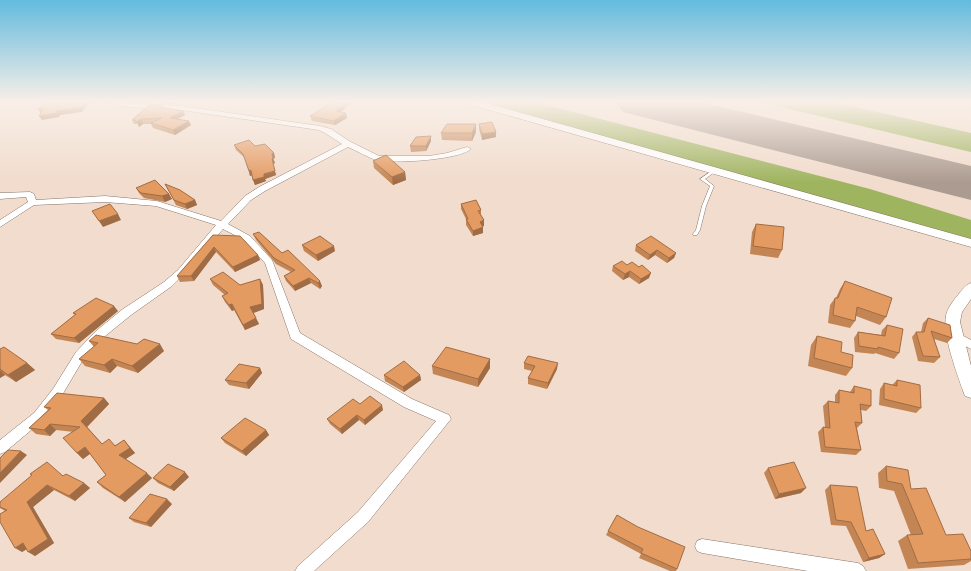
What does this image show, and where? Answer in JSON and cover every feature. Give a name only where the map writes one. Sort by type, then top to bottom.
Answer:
[{"type":"street","points":[[322,129],[348,144],[378,158],[429,158],[448,155],[467,149]]},
{"type":"street","points":[[564,129],[971,243]]},
{"type":"street","points":[[0,448],[38,417],[56,393],[80,355],[100,334],[127,312],[168,284],[181,272],[222,224],[248,198],[262,188],[348,144]]},
{"type":"street","points":[[0,196],[30,194],[32,202]]},
{"type":"street","points":[[0,224],[32,202],[105,199],[157,204],[222,224],[247,238],[269,262],[284,299],[295,336],[408,403],[445,419],[363,517],[303,571]]},
{"type":"street","points":[[971,288],[955,311],[952,318],[954,335],[971,391]]},
{"type":"street","points":[[954,335],[971,345]]},
{"type":"street","points":[[702,546],[752,556],[858,571]]},
{"type":"lane","points":[[695,234],[698,230],[704,206],[712,186],[702,179],[714,171]]},
{"type":"green space","points":[[571,129],[638,129],[870,189],[971,220],[971,240]]},
{"type":"green space","points":[[872,129],[952,129],[971,133],[971,152]]},
{"type":"building","points":[[444,129],[474,129],[472,133],[441,133]]},
{"type":"building","points":[[480,129],[495,129],[496,132],[482,134]]},
{"type":"building","points":[[431,136],[426,146],[410,146],[416,137]]},
{"type":"building","points":[[249,140],[255,146],[265,144],[274,153],[272,154],[272,159],[275,171],[264,174],[264,177],[253,180],[251,170],[249,171],[243,154],[234,145]]},
{"type":"building","points":[[386,155],[405,172],[392,177],[373,161]]},
{"type":"building","points":[[155,180],[169,194],[162,196],[141,193],[136,188]]},
{"type":"building","points":[[165,184],[180,190],[195,200],[185,204],[174,200]]},
{"type":"building","points":[[476,200],[481,210],[478,211],[484,220],[480,222],[483,227],[473,231],[466,219],[468,219],[461,204]]},
{"type":"building","points":[[110,204],[118,214],[99,221],[92,211]]},
{"type":"building","points":[[756,224],[784,227],[782,250],[753,246]]},
{"type":"building","points":[[259,232],[282,253],[288,250],[320,281],[318,283],[309,278],[293,286],[284,276],[295,270],[274,258],[253,234]]},
{"type":"building","points":[[213,235],[240,236],[258,255],[233,267],[214,247],[191,276],[177,276]]},
{"type":"building","points":[[320,236],[334,246],[316,255],[302,245]]},
{"type":"building","points":[[651,236],[676,253],[669,258],[657,250],[650,255],[636,245]]},
{"type":"building","points":[[622,261],[627,265],[632,262],[639,267],[642,265],[651,273],[641,279],[630,271],[625,274],[613,266]]},
{"type":"building","points":[[223,272],[240,285],[260,279],[262,304],[250,307],[256,318],[243,325],[232,304],[229,305],[222,296],[228,293],[210,279]]},
{"type":"building","points":[[845,281],[892,298],[886,317],[857,307],[855,321],[833,315],[835,298],[838,298]]},
{"type":"building","points":[[96,298],[114,306],[74,338],[51,334],[76,314],[73,313]]},
{"type":"building","points":[[928,318],[950,325],[952,338],[931,331],[940,357],[923,356],[916,332],[924,332]]},
{"type":"building","points":[[887,325],[903,329],[899,353],[878,347],[878,349],[859,346],[858,332],[885,336]]},
{"type":"building","points":[[96,335],[137,344],[144,339],[160,344],[132,366],[112,359],[104,365],[79,359],[98,343],[89,341]]},
{"type":"building","points":[[817,336],[842,342],[841,352],[853,355],[852,368],[814,358]]},
{"type":"building","points":[[4,347],[27,363],[8,375],[0,369],[0,349]]},
{"type":"building","points":[[446,347],[490,359],[478,379],[432,366]]},
{"type":"building","points":[[528,356],[558,363],[548,383],[528,378],[535,366],[524,363]]},
{"type":"building","points":[[404,361],[420,375],[403,387],[384,375]]},
{"type":"building","points":[[239,364],[260,368],[246,383],[225,380]]},
{"type":"building","points":[[897,380],[920,385],[921,408],[884,399],[884,383],[897,386]]},
{"type":"building","points":[[854,386],[871,390],[871,406],[860,404],[862,423],[855,422],[861,450],[825,447],[823,427],[830,428],[828,401],[839,403],[839,390],[854,393]]},
{"type":"building","points":[[57,393],[104,398],[81,421],[102,444],[109,439],[115,446],[124,440],[130,448],[119,455],[147,473],[119,497],[97,482],[106,475],[85,447],[77,453],[63,438],[80,427],[50,424],[44,430],[29,428],[51,408],[44,407]]},
{"type":"building","points":[[370,396],[382,405],[364,420],[357,415],[340,429],[327,419],[353,399],[360,404]]},
{"type":"building","points":[[245,418],[266,430],[242,451],[221,438]]},
{"type":"building","points":[[8,450],[21,451],[0,473],[0,458]]},
{"type":"building","points":[[47,462],[63,476],[66,474],[84,483],[69,496],[47,485],[27,502],[48,539],[28,552],[23,543],[15,548],[0,522],[0,514],[7,510],[0,507],[0,502],[32,475],[30,474]]},
{"type":"building","points":[[794,462],[806,488],[779,494],[768,468]]},
{"type":"building","points":[[168,464],[185,472],[170,487],[153,478]]},
{"type":"building","points":[[886,466],[908,470],[911,489],[926,488],[946,535],[963,534],[971,551],[971,559],[918,563],[907,535],[923,534],[902,484],[887,481]]},
{"type":"building","points":[[830,485],[857,487],[866,531],[873,529],[885,554],[869,558],[851,522],[836,520]]},
{"type":"building","points":[[150,494],[167,499],[146,523],[129,518]]},
{"type":"building","points":[[617,515],[638,527],[685,547],[677,569],[641,553],[643,549],[608,531]]},
{"type":"runway","points":[[749,129],[971,183]]}]
